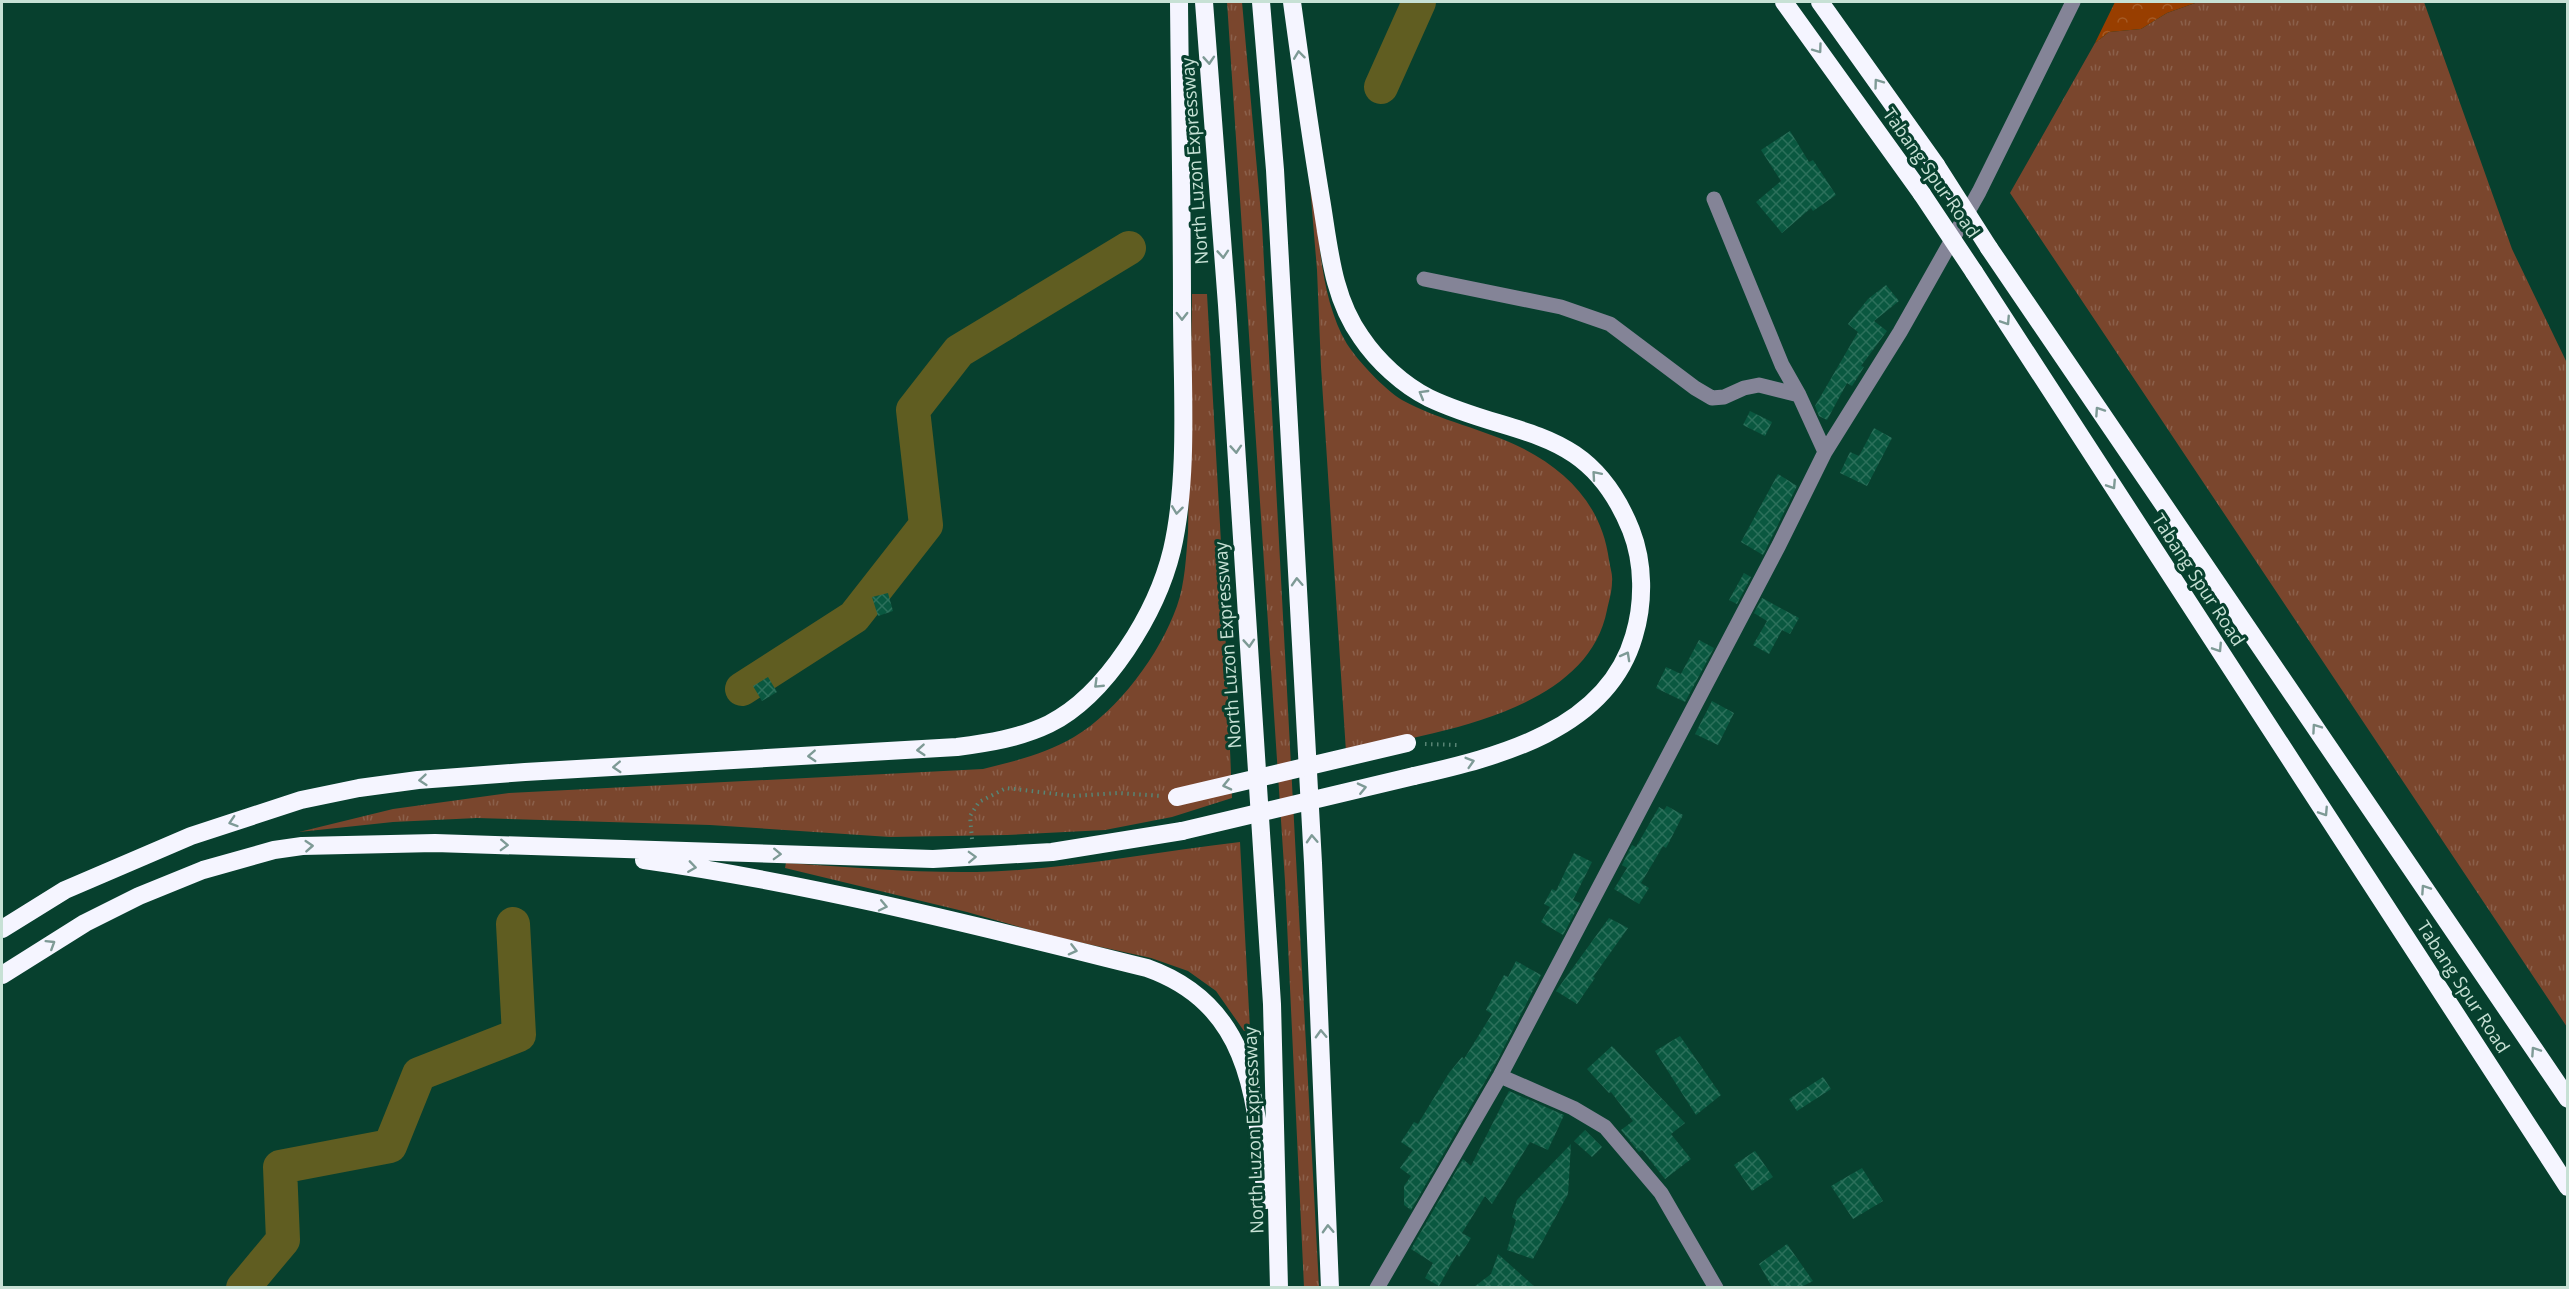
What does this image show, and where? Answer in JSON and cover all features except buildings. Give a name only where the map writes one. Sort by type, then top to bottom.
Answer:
[{"type":"highway","points":[[2,929],[65,890],[191,836],[301,800],[359,788],[418,780],[525,772],[957,747],[1004,740],[1050,723],[1067,712],[1107,676],[1120,659],[1160,590],[1172,550],[1182,454],[1179,2]]},
{"type":"highway","name":"North Luzon Expressway","points":[[1204,2],[1227,305],[1272,1004],[1278,1287]]},
{"type":"highway","points":[[1261,2],[1275,170],[1312,851],[1330,1287]]},
{"type":"highway","points":[[2,975],[85,923],[139,896],[203,870],[274,850],[372,843],[435,843],[933,859],[1052,852],[1182,831],[1455,767],[1516,748],[1586,709],[1602,693],[1632,646],[1639,620],[1642,587],[1635,541],[1617,500],[1587,464],[1571,451],[1552,440],[1524,429],[1427,397],[1391,370],[1360,337],[1347,316],[1333,273],[1306,109],[1292,2]]},
{"type":"highway","name":"Tabang Spur Road","points":[[1784,2],[1922,194],[1974,272],[2568,1187]]},
{"type":"highway","name":"Tabang Spur Road","points":[[1820,2],[1936,165],[1989,248],[2568,1099]]},
{"type":"highway","points":[[1177,797],[1407,743]]},
{"type":"highway","points":[[550,847],[724,871],[1037,941],[1147,969],[1178,982],[1205,1001],[1226,1026],[1247,1069],[1258,1119],[1278,1287]]},
{"type":"street","points":[[1377,1287],[1500,1076],[1779,545],[1825,452],[1900,332],[1979,192],[2073,2]]},
{"type":"street","points":[[1714,199],[1782,365],[1799,395],[1825,452]]},
{"type":"street","points":[[1424,279],[1495,296],[1561,307],[1610,324],[1695,388],[1712,398],[1724,397],[1744,388],[1759,385],[1799,395]]},
{"type":"street","points":[[1500,1076],[1573,1108],[1605,1127],[1661,1193],[1716,1287]]},
{"type":"path","points":[[998,856],[979,847],[970,836],[970,816],[979,802],[1006,788],[1072,796],[1118,793],[1177,797]]},
{"type":"green space","points":[[1227,2],[1242,2],[1262,225],[1319,1287],[1304,1287],[1285,881]]},
{"type":"green space","points":[[2115,2],[2198,2],[2167,13],[2141,29],[2109,32],[2095,43]]},
{"type":"green space","points":[[2198,2],[2424,2],[2512,249],[2567,363],[2567,1027],[2010,193],[2095,43],[2109,32],[2141,29],[2167,13]]},
{"type":"green space","points":[[1312,149],[1317,223],[1324,275],[1329,300],[1347,344],[1364,366],[1402,400],[1431,414],[1493,435],[1522,448],[1554,468],[1568,480],[1591,508],[1599,524],[1612,577],[1607,610],[1594,645],[1570,673],[1538,696],[1501,713],[1461,726],[1346,752],[1321,367],[1317,270],[1307,150]]},
{"type":"green space","points":[[1192,294],[1207,294],[1223,578],[1232,798],[1172,817],[1105,830],[1007,835],[890,837],[710,825],[477,818],[393,822],[299,832],[393,809],[509,793],[983,769],[1041,752],[1074,737],[1106,712],[1136,680],[1160,643],[1180,597],[1188,533]]},
{"type":"green space","points":[[1240,842],[1250,1029],[1244,1031],[1216,991],[1188,971],[1151,958],[1051,936],[967,912],[785,868],[786,863],[930,872],[1010,871]]},
{"type":"waterway","points":[[1381,87],[1419,2]]},
{"type":"waterway","points":[[742,689],[854,617],[926,525],[913,410],[959,351],[1129,248]]},
{"type":"waterway","points":[[243,1288],[283,1240],[280,1167],[390,1146],[419,1074],[519,1035],[513,924]]}]
